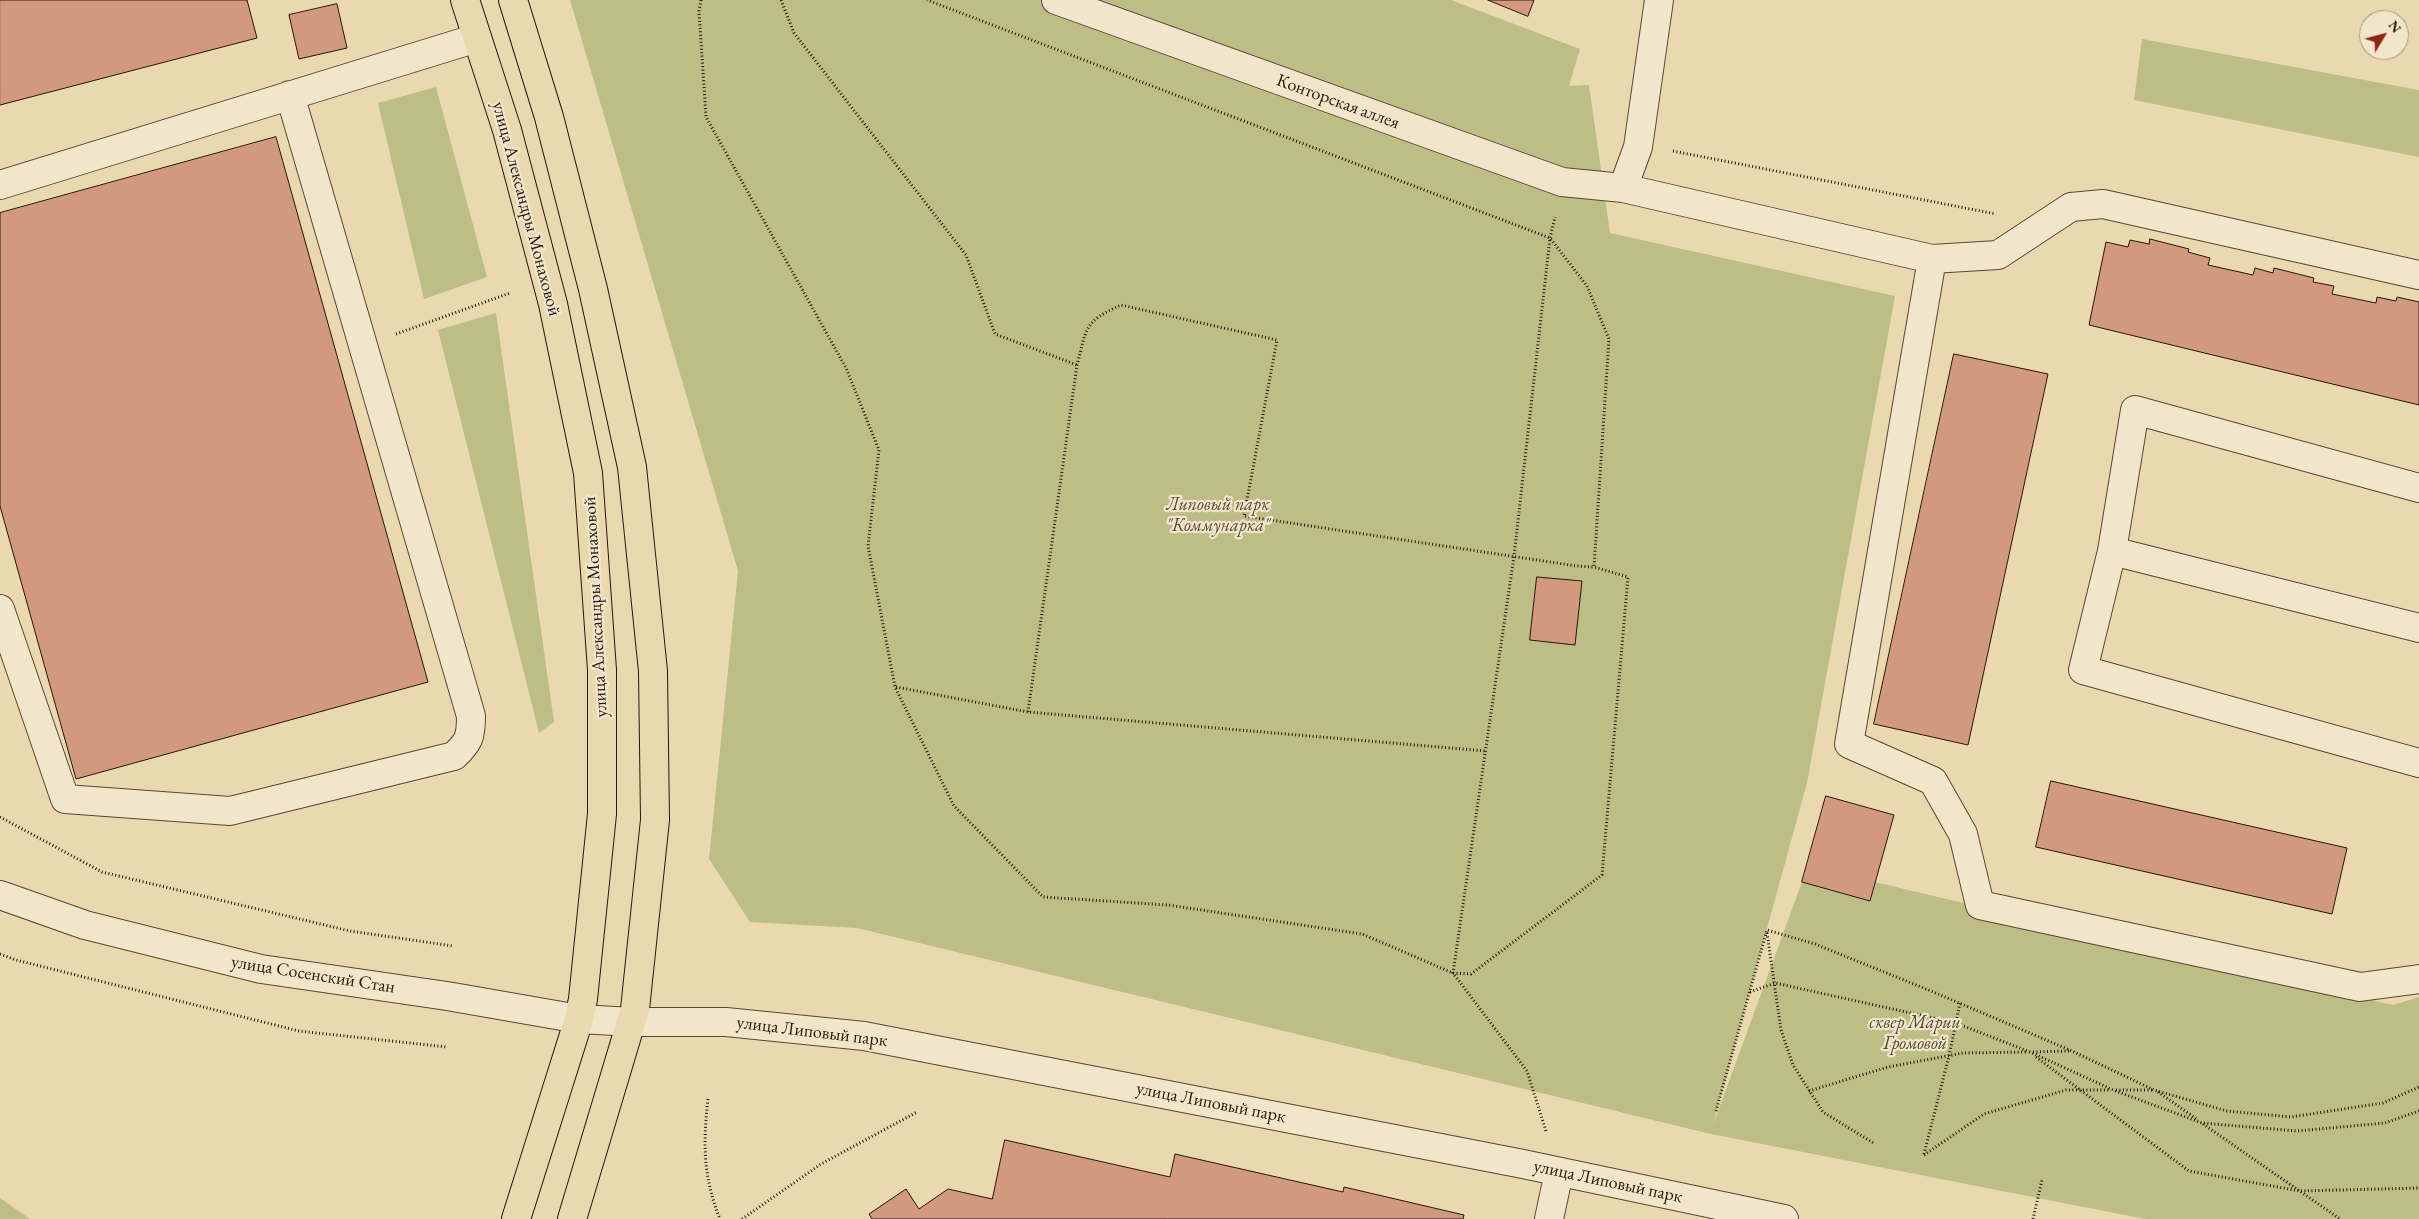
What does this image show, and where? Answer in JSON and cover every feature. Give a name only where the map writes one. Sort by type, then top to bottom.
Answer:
[{"type":"main road","name":"улица Александры Монаховой","points":[[464,0],[507,130],[553,304],[588,473],[602,670],[602,814],[593,912],[579,1019],[516,1219]]},
{"type":"main road","points":[[513,0],[549,117],[593,289],[632,467],[653,671],[655,820],[633,1022],[572,1219]]},
{"type":"street","name":"Конторская аллея","points":[[1056,0],[1562,182],[1623,188],[1932,259],[1998,255],[2072,207],[2103,204],[2419,275]]},
{"type":"street","points":[[1623,188],[1638,147],[1659,0]]},
{"type":"street","points":[[0,185],[477,38]]},
{"type":"street","points":[[0,609],[65,799],[230,811],[454,756],[467,744],[471,732],[471,716],[290,95]]},
{"type":"street","points":[[1932,259],[1849,744],[1933,781],[1963,834],[1980,905],[2360,987],[2419,979]]},
{"type":"street","points":[[2419,488],[2136,410],[2112,551],[2084,670],[2419,763]]},
{"type":"street","points":[[2112,551],[2419,628]]},
{"type":"street","name":"улица Сосенский Стан","points":[[0,895],[85,925],[261,969],[447,996],[579,1019],[633,1022]]},
{"type":"street","name":"улица Липовый парк","points":[[633,1022],[726,1022],[864,1036],[1559,1172],[1784,1219]]},
{"type":"street","points":[[1549,1219],[1559,1172]]},
{"type":"path","points":[[701,0],[699,11],[706,117],[846,368],[879,450],[868,546],[895,687],[954,806],[1043,897],[1168,904],[1362,934],[1453,973],[1471,974],[1602,875],[1628,577],[1594,567],[1244,516],[1276,340],[1120,305],[1100,314],[1087,326],[1077,365],[1028,712]]},
{"type":"path","points":[[781,0],[794,33],[966,255],[995,334],[1077,365]]},
{"type":"path","points":[[926,0],[1550,238],[1587,286],[1609,339],[1594,567]]},
{"type":"path","points":[[1638,147],[1698,154],[1944,202],[2046,225]]},
{"type":"path","points":[[1559,1172],[1527,1071],[1453,973],[1514,556],[1550,238],[1562,182]]},
{"type":"path","points":[[363,346],[510,293]]},
{"type":"path","points":[[895,687],[1028,712],[1486,751]]},
{"type":"path","points":[[0,817],[102,872],[350,931],[453,946]]},
{"type":"path","points":[[1767,930],[1781,1030],[1793,1065],[1823,1112],[1875,1144]]},
{"type":"path","points":[[1716,1111],[1767,930]]},
{"type":"path","points":[[1767,930],[1816,944],[1960,1003],[2072,1051],[2154,1090],[2340,1219]]},
{"type":"path","points":[[0,954],[16,960],[299,1031],[447,1047]]},
{"type":"path","points":[[1749,992],[1774,984],[1956,1023],[2030,1052],[2113,1090],[2202,1123],[2297,1132],[2386,1123],[2419,1111]]},
{"type":"path","points":[[1960,1003],[1949,1056],[1924,1155],[1984,1114],[2066,1090],[2154,1090],[2227,1111],[2291,1117],[2383,1103],[2418,1089]]},
{"type":"path","points":[[1809,1091],[1888,1067],[1963,1053],[2072,1051]]},
{"type":"path","points":[[2030,1052],[2189,1171],[2300,1191],[2419,1188]]},
{"type":"path","points":[[708,1099],[704,1141],[705,1161],[709,1186],[720,1219]]},
{"type":"path","points":[[742,1219],[821,1164],[917,1112]]},
{"type":"path","points":[[2033,1219],[2042,1180]]},
{"type":"green space","name":"Липовый парк \"Коммунарка\"","points":[[570,0],[1451,0],[1580,49],[1569,86],[1589,85],[1610,233],[1895,296],[1807,783],[1713,1125],[1802,882],[1870,901],[1875,882],[2393,1005],[2419,997],[2419,1219],[2145,1219],[1711,1134],[857,928],[750,922],[709,859],[738,571]]},
{"type":"green space","points":[[2142,39],[2419,90],[2419,157],[2134,100]]},
{"type":"green space","points":[[436,87],[487,277],[424,299],[378,103]]},
{"type":"green space","points":[[496,313],[554,722],[539,733],[438,330]]},
{"type":"green space","points":[[0,1198],[30,1219],[0,1219]]},
{"type":"building","points":[[0,0],[247,0],[257,38],[0,105]]},
{"type":"building","points":[[1488,0],[1534,0],[1528,16]]},
{"type":"building","points":[[337,4],[347,48],[299,59],[289,15]]},
{"type":"building","points":[[276,137],[428,682],[76,779],[0,506],[0,213]]},
{"type":"building","points":[[2150,239],[2189,249],[2188,252],[2210,258],[2208,265],[2253,275],[2255,268],[2273,273],[2274,268],[2314,278],[2313,282],[2334,286],[2332,294],[2376,303],[2377,297],[2396,301],[2397,297],[2419,302],[2419,405],[2089,325],[2106,242],[2128,247],[2130,240],[2149,244]]},
{"type":"building","points":[[1954,354],[2048,374],[1968,745],[1874,724]]},
{"type":"building","points":[[1537,577],[1582,581],[1575,645],[1530,640]]},
{"type":"building","points":[[2051,781],[2347,848],[2332,914],[2036,847]]},
{"type":"building","points":[[1826,796],[1894,815],[1870,901],[1802,882]]},
{"type":"building","points":[[1005,1140],[1170,1177],[1175,1154],[1343,1192],[1344,1187],[1464,1215],[1463,1219],[872,1219],[869,1214],[906,1189],[919,1209],[948,1189],[992,1199]]},
{"type":"park label","name":"сквер Марии Громовой","points":[[1915,1033]]}]
